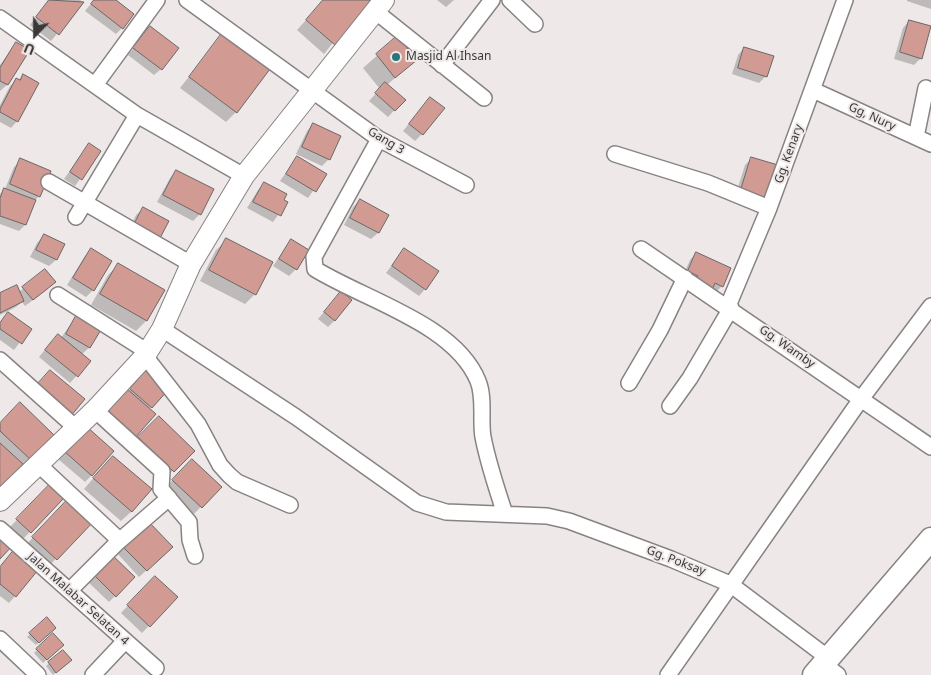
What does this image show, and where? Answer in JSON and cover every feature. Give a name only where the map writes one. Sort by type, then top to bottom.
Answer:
[{"type":"main road","points":[[825,668],[931,539]]},
{"type":"street","points":[[94,85],[157,0]]},
{"type":"street","name":"Gang 3","points":[[186,0],[379,139],[466,186]]},
{"type":"street","points":[[442,65],[492,0]]},
{"type":"street","points":[[510,0],[536,24]]},
{"type":"street","name":"Gg. Kenary","points":[[670,406],[690,378],[729,307],[769,208],[813,90],[839,1]]},
{"type":"street","points":[[0,501],[75,427],[95,410],[146,354],[162,329],[191,264],[244,176],[381,3],[442,65],[484,98]]},
{"type":"street","points":[[0,18],[137,115],[244,176]]},
{"type":"street","points":[[916,137],[926,88]]},
{"type":"street","name":"Gg, Nury","points":[[813,90],[931,144]]},
{"type":"street","points":[[76,217],[137,115]]},
{"type":"street","points":[[379,139],[314,257],[315,269],[432,330],[453,346],[467,362],[479,382],[483,437],[505,514]]},
{"type":"street","points":[[615,154],[708,183],[769,208]]},
{"type":"street","points":[[49,182],[191,264]]},
{"type":"street","name":"Gg. Wamby","points":[[641,249],[729,307],[931,447]]},
{"type":"street","points":[[629,383],[660,330],[685,278]]},
{"type":"street","points":[[58,295],[146,354],[198,424],[220,466],[228,476],[237,482],[290,505]]},
{"type":"street","points":[[668,675],[861,399],[931,306]]},
{"type":"street","name":"Gg. Poksay","points":[[162,329],[296,417],[417,503],[446,512],[546,516],[569,521],[697,569],[730,584],[825,668]]},
{"type":"street","points":[[0,360],[75,427]]},
{"type":"street","points":[[95,410],[162,471],[161,489],[189,522],[190,540],[195,556]]},
{"type":"street","points":[[38,464],[114,535],[118,542]]},
{"type":"street","points":[[70,590],[118,542],[169,498]]},
{"type":"street","name":"Jalan Malabar Selatan 4","points":[[0,530],[156,668]]},
{"type":"street","points":[[0,639],[38,675]]},
{"type":"street","points":[[93,675],[125,641]]},
{"type":"building","points":[[49,0],[84,2],[59,35],[36,17]]},
{"type":"building","points":[[94,0],[116,0],[134,14],[123,29],[91,4]]},
{"type":"building","points":[[323,0],[369,0],[372,3],[335,45],[306,20]]},
{"type":"building","points":[[909,20],[931,26],[922,59],[900,52]]},
{"type":"building","points":[[150,26],[179,48],[162,70],[133,48]]},
{"type":"building","points":[[222,33],[270,69],[237,113],[189,77]]},
{"type":"building","name":"Masjid Al Ihsan","points":[[397,36],[417,60],[395,78],[376,54]]},
{"type":"building","points":[[16,42],[30,50],[8,85],[0,81],[0,68]]},
{"type":"building","points":[[744,47],[774,56],[767,77],[738,68]]},
{"type":"building","points":[[23,74],[39,83],[18,122],[0,112],[0,109],[16,78],[20,80]]},
{"type":"building","points":[[385,82],[406,100],[395,111],[375,93]]},
{"type":"building","points":[[430,97],[445,108],[423,135],[409,124]]},
{"type":"building","points":[[313,123],[341,136],[330,160],[302,147]]},
{"type":"building","points":[[89,143],[101,151],[82,180],[70,172]]},
{"type":"building","points":[[297,156],[327,174],[316,192],[286,174]]},
{"type":"building","points":[[751,157],[778,165],[767,198],[741,190]]},
{"type":"building","points":[[20,158],[51,171],[40,197],[10,184]]},
{"type":"building","points":[[176,170],[214,189],[201,215],[163,195]]},
{"type":"building","points":[[264,182],[287,194],[284,200],[288,202],[281,216],[253,202]]},
{"type":"building","points":[[4,188],[36,200],[26,225],[0,216],[0,199]]},
{"type":"building","points":[[360,199],[389,215],[379,233],[350,218]]},
{"type":"building","points":[[143,207],[169,221],[159,240],[133,227]]},
{"type":"building","points":[[44,234],[65,244],[57,260],[36,250]]},
{"type":"building","points":[[226,238],[273,262],[256,295],[209,270]]},
{"type":"building","points":[[291,239],[309,250],[297,270],[279,259]]},
{"type":"building","points":[[91,248],[112,261],[94,291],[73,278]]},
{"type":"building","points":[[404,248],[439,271],[426,290],[392,266]]},
{"type":"building","points":[[696,252],[731,268],[723,287],[715,283],[712,290],[695,282],[698,276],[688,271]]},
{"type":"building","points":[[118,263],[165,290],[147,321],[100,294]]},
{"type":"building","points":[[45,269],[56,282],[33,300],[22,287]]},
{"type":"building","points":[[17,285],[24,301],[0,313],[0,293]]},
{"type":"building","points":[[341,291],[352,300],[335,321],[324,312]]},
{"type":"building","points":[[8,312],[32,329],[22,344],[0,329],[0,323]]},
{"type":"building","points":[[77,314],[102,328],[90,348],[66,334]]},
{"type":"building","points":[[58,334],[91,361],[78,377],[45,350]]},
{"type":"building","points":[[50,370],[85,399],[70,417],[35,387]]},
{"type":"building","points":[[146,370],[169,389],[152,408],[130,389]]},
{"type":"building","points":[[126,388],[156,414],[135,438],[105,411]]},
{"type":"building","points":[[20,402],[55,436],[31,460],[0,431],[0,423]]},
{"type":"building","points":[[159,416],[195,451],[174,472],[138,437]]},
{"type":"building","points":[[86,426],[114,451],[92,476],[64,451]]},
{"type":"building","points":[[0,443],[23,464],[0,490]]},
{"type":"building","points":[[113,456],[152,489],[132,512],[93,478]]},
{"type":"building","points":[[192,459],[222,487],[202,508],[172,480]]},
{"type":"building","points":[[49,485],[63,499],[31,533],[16,519]]},
{"type":"building","points":[[70,497],[95,520],[57,560],[32,537]]},
{"type":"building","points":[[147,520],[173,547],[147,571],[121,545]]},
{"type":"building","points":[[0,534],[13,545],[0,559]]},
{"type":"building","points":[[14,550],[38,570],[16,597],[0,584],[0,567]]},
{"type":"building","points":[[110,553],[135,577],[116,597],[92,573]]},
{"type":"building","points":[[155,576],[178,597],[150,627],[127,605]]},
{"type":"building","points":[[47,617],[56,628],[39,643],[29,633]]},
{"type":"building","points":[[53,633],[64,645],[47,660],[36,649]]},
{"type":"building","points":[[63,650],[72,660],[56,673],[48,662]]},
{"type":"place","name":"Masjid Al Ihsan","points":[[396,57]]}]
